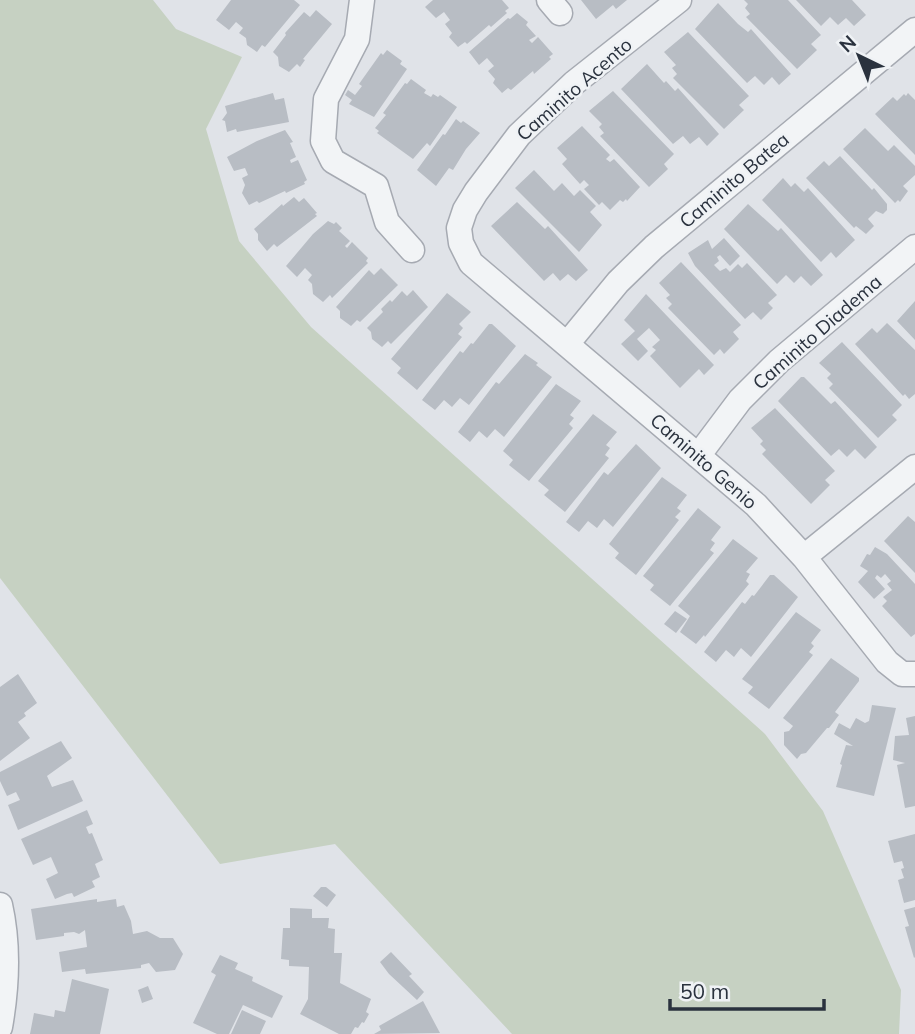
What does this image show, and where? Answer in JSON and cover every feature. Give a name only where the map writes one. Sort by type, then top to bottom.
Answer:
[{"type":"street","points":[[362,0],[358,39],[326,99],[323,141],[333,161],[376,186],[387,222],[412,250]]},
{"type":"street","name":"Caminito Acento","points":[[471,263],[460,243],[459,228],[465,210],[476,191],[519,135],[574,83],[679,0]]},
{"type":"street","name":"Caminito Batea","points":[[567,344],[618,282],[654,247],[915,30]]},
{"type":"street","name":"Caminito Diadema","points":[[698,456],[740,400],[779,361],[915,247]]},
{"type":"street","name":"Caminito Genio","points":[[471,263],[756,505],[804,557],[887,662],[902,674],[915,674]]},
{"type":"street","points":[[804,557],[915,467]]},
{"type":"street","points":[[0,905],[7,934],[0,1027]]},
{"type":"green space","points":[[0,0],[153,0],[176,29],[242,57],[206,129],[239,241],[311,327],[765,734],[823,811],[901,990],[899,1034],[512,1034],[335,844],[220,864],[0,578]]},
{"type":"building","points":[[231,0],[294,0],[300,5],[265,47],[262,45],[257,52],[247,45],[246,38],[239,33],[243,28],[236,22],[229,30],[216,20]]},
{"type":"building","points":[[433,0],[502,0],[509,8],[491,27],[489,25],[467,44],[465,42],[458,47],[449,37],[452,33],[445,24],[450,20],[444,12],[436,18],[425,7]]},
{"type":"building","points":[[581,0],[627,0],[616,9],[613,5],[596,19]]},
{"type":"building","points":[[744,0],[788,0],[821,35],[811,44],[817,50],[797,69],[746,17],[750,14],[745,8],[748,4]]},
{"type":"building","points":[[796,0],[852,0],[866,15],[854,26],[846,18],[838,25],[830,17],[821,26]]},
{"type":"building","points":[[718,3],[748,32],[751,29],[791,74],[779,85],[772,77],[764,85],[755,76],[747,83],[695,29]]},
{"type":"building","points":[[316,10],[332,24],[303,59],[305,60],[300,67],[297,64],[289,72],[279,66],[278,57],[273,52],[285,33],[304,12],[310,17]]},
{"type":"building","points":[[517,13],[528,22],[526,25],[536,36],[529,40],[532,43],[538,37],[553,54],[534,74],[533,71],[511,90],[508,88],[502,93],[493,83],[495,79],[488,71],[494,66],[487,58],[479,65],[469,52]]},
{"type":"building","points":[[688,32],[749,96],[739,105],[744,110],[724,129],[673,78],[677,74],[672,68],[676,65],[664,52]]},
{"type":"building","points":[[387,50],[402,61],[400,64],[407,69],[374,117],[349,104],[352,100],[345,95],[348,90],[355,95],[362,86],[359,84],[381,53],[383,55]]},
{"type":"building","points":[[647,64],[664,83],[666,81],[675,91],[678,88],[719,134],[707,146],[699,137],[690,144],[683,136],[673,144],[621,89]]},
{"type":"building","points":[[411,79],[426,90],[424,93],[431,97],[433,94],[438,97],[440,95],[457,107],[430,146],[427,143],[413,159],[377,133],[379,131],[375,128],[405,83]]},
{"type":"building","points":[[613,91],[674,154],[664,164],[668,169],[649,187],[600,136],[604,133],[599,127],[602,124],[589,111]]},
{"type":"building","points":[[273,93],[275,100],[284,98],[289,122],[227,132],[225,121],[222,120],[227,113],[225,106]]},
{"type":"building","points":[[908,93],[915,100],[915,155],[875,114],[893,97],[897,101]]},
{"type":"building","points":[[456,119],[480,133],[453,170],[449,168],[436,186],[417,170]]},
{"type":"building","points":[[582,126],[610,155],[606,159],[610,162],[614,159],[640,187],[627,201],[620,200],[610,210],[602,202],[599,205],[584,189],[589,185],[584,180],[580,184],[562,164],[567,159],[557,148]]},
{"type":"building","points":[[865,128],[888,151],[894,145],[915,166],[915,175],[903,186],[908,191],[900,202],[898,200],[895,203],[843,149]]},
{"type":"building","points":[[285,130],[293,142],[290,143],[296,157],[290,160],[291,163],[298,160],[307,180],[305,184],[286,193],[285,191],[249,205],[242,193],[245,185],[242,178],[248,175],[245,168],[234,171],[227,157]]},
{"type":"building","points":[[840,156],[887,204],[887,210],[883,214],[876,211],[868,219],[874,226],[866,234],[856,226],[854,228],[806,178],[824,161],[829,166]]},
{"type":"building","points":[[534,170],[554,191],[562,183],[574,196],[580,190],[596,206],[590,212],[602,225],[579,252],[515,188]]},
{"type":"building","points":[[783,178],[791,187],[795,183],[804,192],[808,188],[855,240],[836,258],[831,252],[821,262],[762,200]]},
{"type":"building","points":[[294,197],[299,202],[304,198],[317,216],[277,247],[274,244],[267,251],[258,240],[254,229]]},
{"type":"building","points":[[517,202],[545,229],[548,226],[588,270],[576,281],[568,274],[560,281],[553,273],[544,281],[491,226]]},
{"type":"building","points":[[748,204],[778,231],[781,228],[823,275],[811,286],[801,276],[794,283],[786,275],[777,284],[724,229]]},
{"type":"building","points":[[328,221],[334,224],[336,222],[342,228],[339,231],[350,241],[345,246],[347,248],[352,242],[368,258],[368,263],[332,298],[330,295],[323,302],[313,294],[312,284],[308,280],[312,275],[305,268],[297,277],[286,266]]},
{"type":"building","points":[[724,238],[740,256],[730,266],[720,255],[717,257],[719,261],[714,265],[720,271],[726,268],[730,272],[738,264],[742,268],[747,263],[777,295],[768,303],[773,308],[761,320],[753,312],[745,319],[695,266],[688,253],[708,240],[712,249]]},
{"type":"building","points":[[681,262],[741,325],[733,332],[739,339],[724,354],[720,349],[714,355],[668,308],[672,304],[666,298],[670,295],[659,283]]},
{"type":"building","points":[[381,268],[398,285],[360,322],[357,320],[351,326],[340,318],[340,311],[336,307],[369,270],[374,275]]},
{"type":"building","points":[[413,290],[428,307],[391,344],[388,341],[382,347],[372,339],[367,328],[383,312],[381,309],[390,300],[392,302],[402,291],[407,296]]},
{"type":"building","points":[[447,293],[471,312],[459,324],[463,328],[458,334],[462,337],[417,390],[397,373],[401,368],[391,359]]},
{"type":"building","points":[[646,294],[714,365],[704,375],[699,369],[680,388],[650,356],[656,350],[652,347],[660,340],[649,328],[637,339],[648,351],[638,361],[621,344],[635,331],[624,320]]},
{"type":"building","points":[[915,301],[915,340],[897,321]]},
{"type":"building","points":[[887,323],[915,350],[915,394],[909,399],[905,394],[903,396],[855,344],[872,328],[877,333]]},
{"type":"building","points":[[489,324],[516,346],[469,405],[460,398],[452,407],[444,400],[435,410],[422,400],[460,351],[463,353],[473,344]]},
{"type":"building","points":[[842,342],[902,405],[892,415],[897,420],[878,438],[829,388],[833,384],[827,378],[831,374],[819,363]]},
{"type":"building","points":[[525,354],[552,377],[504,437],[495,429],[487,438],[479,431],[470,442],[458,432],[496,382],[499,384]]},
{"type":"building","points":[[801,377],[831,404],[835,401],[877,447],[865,459],[855,449],[847,457],[839,449],[831,456],[778,401]]},
{"type":"building","points":[[556,384],[581,401],[570,415],[574,418],[569,424],[573,428],[529,481],[509,465],[513,460],[503,451]]},
{"type":"building","points":[[775,408],[835,471],[825,480],[830,485],[811,504],[762,454],[766,450],[760,444],[763,441],[751,428]]},
{"type":"building","points":[[593,414],[617,432],[606,445],[610,448],[605,455],[609,458],[565,512],[544,495],[549,490],[538,481]]},
{"type":"building","points":[[636,444],[661,468],[613,527],[604,519],[597,528],[588,521],[579,532],[566,522],[604,472],[608,475]]},
{"type":"building","points":[[662,477],[687,495],[677,508],[681,511],[675,517],[679,520],[636,575],[615,558],[619,553],[609,544]]},
{"type":"building","points":[[698,508],[721,527],[711,540],[715,543],[710,550],[714,553],[670,606],[650,590],[654,585],[643,576]]},
{"type":"building","points":[[908,516],[915,522],[915,573],[884,541]]},
{"type":"building","points":[[733,539],[758,558],[746,572],[750,574],[746,581],[749,584],[705,637],[704,635],[696,644],[680,632],[690,616],[678,606]]},
{"type":"building","points":[[875,547],[887,554],[915,584],[915,634],[911,637],[882,606],[887,601],[883,597],[892,590],[887,584],[891,581],[885,574],[881,578],[877,575],[875,578],[885,589],[874,599],[858,582],[868,571],[860,566]]},
{"type":"building","points":[[770,575],[774,575],[798,597],[751,657],[741,648],[734,657],[726,650],[716,662],[704,652],[742,602],[745,604],[754,596]]},
{"type":"building","points":[[675,611],[687,619],[676,633],[664,624]]},
{"type":"building","points":[[796,612],[821,630],[811,643],[814,646],[809,652],[813,655],[769,709],[748,693],[753,687],[742,679]]},
{"type":"building","points":[[831,658],[859,678],[859,681],[835,712],[839,715],[829,728],[797,759],[784,745],[784,732],[793,726],[783,718]]},
{"type":"building","points":[[18,674],[37,703],[24,713],[26,716],[18,722],[30,738],[0,761],[0,687]]},
{"type":"building","points":[[872,705],[896,708],[874,796],[836,787],[846,745],[853,746],[834,734],[839,723],[850,729],[856,718],[865,723],[869,721]]},
{"type":"building","points":[[915,716],[915,806],[905,808],[897,765],[905,763],[893,760],[895,736],[909,735],[906,718]]},
{"type":"building","points":[[61,741],[72,758],[47,776],[52,787],[73,780],[83,801],[18,830],[8,805],[20,800],[16,792],[7,796],[0,781],[0,772]]},
{"type":"building","points":[[87,810],[93,824],[86,827],[89,834],[92,833],[103,860],[95,864],[100,877],[92,881],[95,887],[74,897],[72,893],[55,899],[46,879],[58,873],[51,857],[33,865],[21,839]]},
{"type":"building","points":[[915,834],[915,900],[904,903],[898,880],[904,878],[901,869],[904,868],[902,861],[894,863],[888,841]]},
{"type":"building","points":[[321,887],[326,887],[336,895],[327,907],[313,896]]},
{"type":"building","points":[[97,899],[97,902],[116,899],[117,907],[124,905],[133,934],[147,931],[160,938],[173,938],[183,954],[175,970],[156,972],[149,963],[141,965],[141,968],[86,974],[85,969],[62,972],[59,952],[87,947],[85,930],[79,934],[64,933],[64,936],[36,940],[31,909]]},
{"type":"building","points":[[915,907],[914,958],[905,927],[909,926],[904,910]]},
{"type":"building","points":[[290,908],[312,909],[312,918],[329,918],[328,928],[335,929],[334,953],[342,953],[340,983],[371,999],[366,1012],[369,1014],[364,1023],[358,1028],[355,1027],[351,1034],[339,1034],[300,1014],[308,999],[309,967],[289,966],[289,960],[281,959],[283,928],[290,928]]},
{"type":"building","points":[[391,952],[412,974],[409,976],[424,992],[417,1000],[380,962]]},
{"type":"building","points":[[220,955],[238,963],[235,969],[253,977],[252,981],[283,996],[272,1018],[243,1005],[229,1034],[217,1034],[193,1023],[216,975],[211,972]]},
{"type":"building","points":[[72,979],[109,989],[100,1034],[30,1034],[34,1013],[54,1017],[55,1010],[65,1012]]},
{"type":"building","points":[[148,986],[153,999],[142,1003],[138,990]]},
{"type":"building","points":[[423,1001],[440,1033],[374,1034],[381,1030],[379,1026]]},
{"type":"building","points":[[242,1010],[266,1021],[260,1034],[231,1034]]}]
